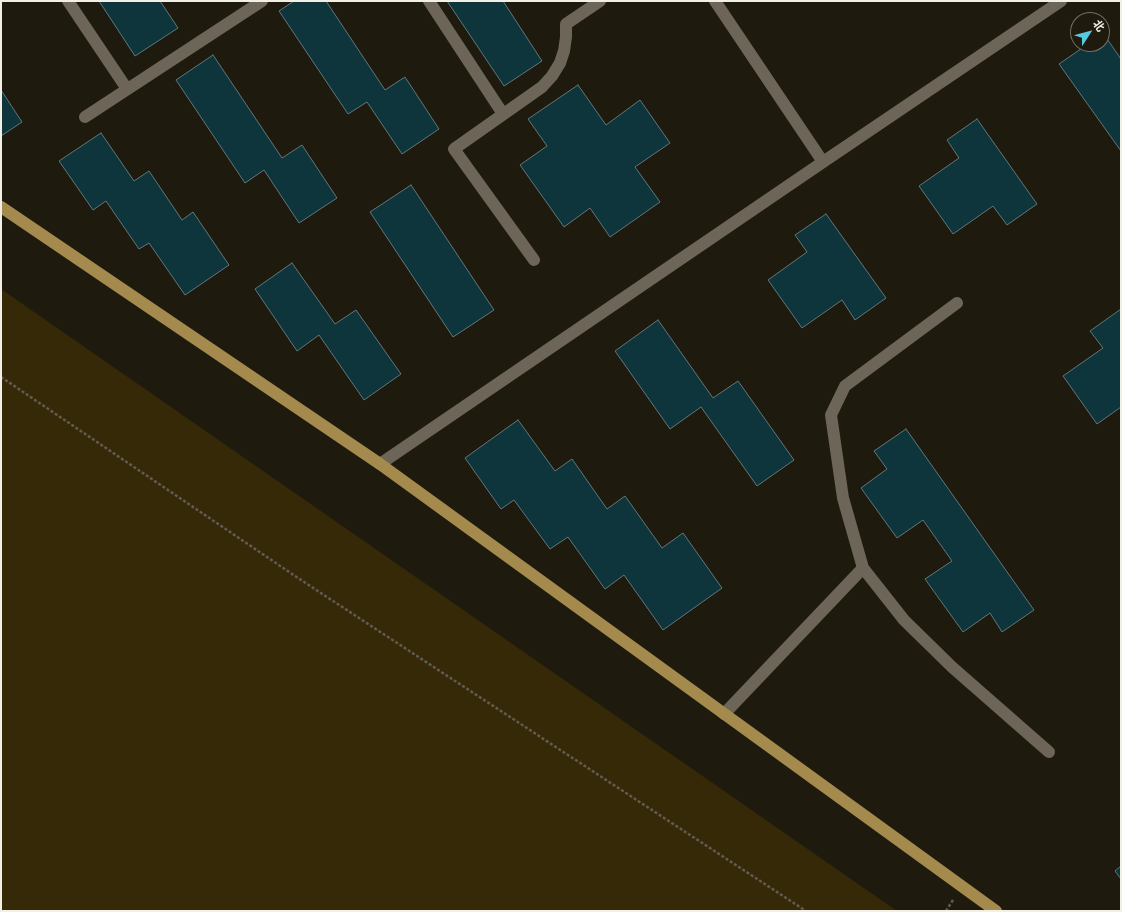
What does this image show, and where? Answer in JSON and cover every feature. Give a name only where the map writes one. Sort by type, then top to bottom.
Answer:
[{"type":"main road","points":[[1,207],[380,464],[996,911]]},
{"type":"street","points":[[68,1],[127,89]]},
{"type":"street","points":[[85,117],[262,1]]},
{"type":"street","points":[[429,1],[503,114]]},
{"type":"street","points":[[534,260],[454,148],[542,87],[552,76],[560,63],[564,51],[566,24],[600,1]]},
{"type":"street","points":[[715,1],[823,162]]},
{"type":"street","points":[[380,464],[1061,1]]},
{"type":"street","points":[[957,303],[845,386],[831,415],[842,498],[863,568],[909,626],[952,667],[1049,752]]},
{"type":"street","points":[[724,714],[863,568]]},
{"type":"path","points":[[1,377],[298,578],[806,911]]},
{"type":"shaded area","points":[[1,289],[897,911],[1,911]]},
{"type":"building","points":[[99,1],[160,1],[178,28],[135,56]]},
{"type":"building","points":[[294,1],[326,1],[385,90],[405,77],[439,129],[402,154],[367,102],[348,114],[279,11]]},
{"type":"building","points":[[447,1],[503,1],[542,61],[504,86]]},
{"type":"building","points":[[1110,43],[1121,59],[1121,151],[1059,64],[1076,52],[1110,52]]},
{"type":"building","points":[[213,55],[282,158],[302,145],[337,198],[299,223],[264,170],[245,183],[176,80]]},
{"type":"building","points":[[578,85],[606,125],[640,100],[670,143],[635,167],[660,202],[610,237],[590,208],[564,227],[520,165],[547,146],[528,119]]},
{"type":"building","points":[[1,90],[22,122],[1,136]]},
{"type":"building","points":[[977,119],[1037,204],[1007,225],[993,206],[953,234],[919,186],[959,158],[947,140]]},
{"type":"building","points":[[101,133],[134,181],[149,171],[182,220],[193,212],[229,265],[185,295],[149,243],[139,249],[106,201],[93,210],[59,161]]},
{"type":"building","points":[[411,185],[494,310],[453,337],[370,212]]},
{"type":"building","points":[[826,214],[886,298],[855,320],[842,300],[802,328],[768,280],[807,252],[795,235]]},
{"type":"building","points":[[292,263],[335,324],[356,310],[401,374],[364,400],[319,335],[297,351],[255,289]]},
{"type":"building","points":[[1121,309],[1121,407],[1097,424],[1063,376],[1103,348],[1090,331]]},
{"type":"building","points":[[658,320],[713,398],[738,381],[794,460],[757,486],[701,407],[670,429],[615,351]]},
{"type":"building","points":[[518,420],[555,471],[572,459],[607,509],[625,496],[662,548],[683,533],[722,588],[663,630],[624,575],[605,589],[568,537],[550,549],[514,500],[501,509],[465,458]]},
{"type":"building","points":[[906,429],[1034,610],[1002,632],[990,613],[963,632],[925,579],[952,561],[923,520],[897,538],[861,488],[887,469],[874,451]]},
{"type":"building","points":[[1121,866],[1121,879],[1115,871]]}]
